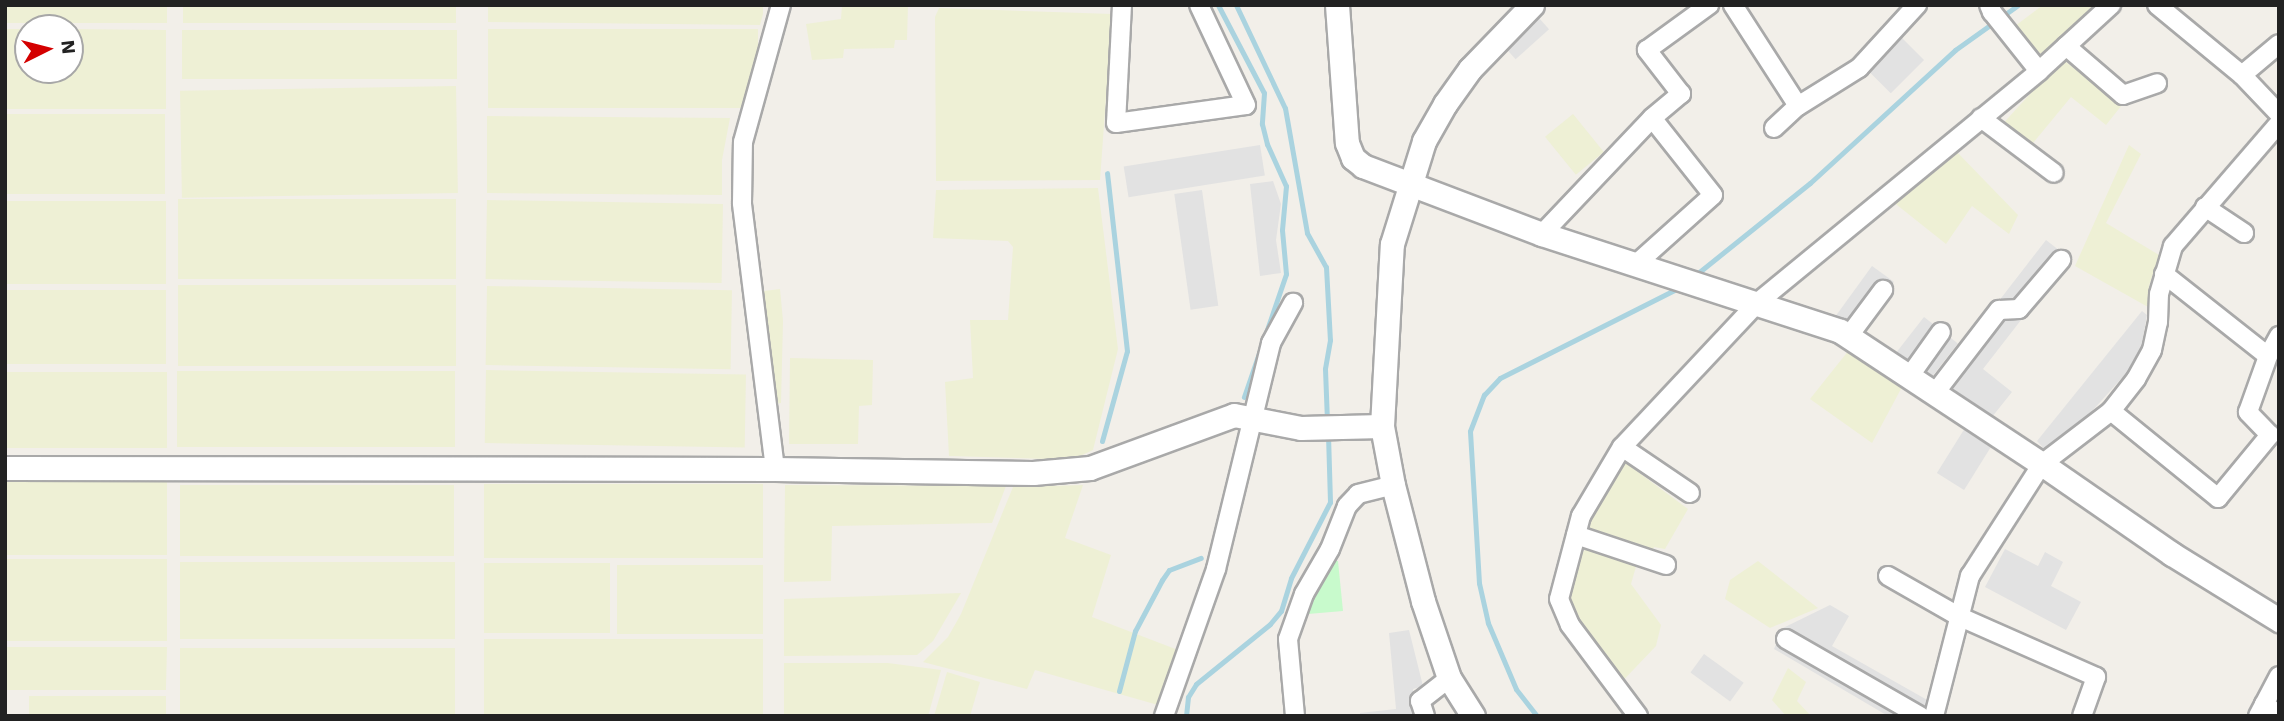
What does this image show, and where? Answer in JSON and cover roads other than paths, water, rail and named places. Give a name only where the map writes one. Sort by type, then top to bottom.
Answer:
[{"type":"street","points":[[775,469],[742,203],[743,142],[781,5]]},
{"type":"street","points":[[1122,5],[1116,123],[1246,105],[1199,5]]},
{"type":"street","points":[[1337,5],[1347,143],[1353,158],[1363,166],[1542,234],[1756,303],[1848,337],[2042,464],[2172,554],[2279,620]]},
{"type":"street","points":[[1542,234],[1652,118],[1681,94],[1647,50],[1709,5]]},
{"type":"street","points":[[1733,5],[1798,106]]},
{"type":"street","points":[[1774,128],[1798,106],[1859,68],[1917,5]]},
{"type":"street","points":[[1638,716],[1570,625],[1559,599],[1581,516],[1622,447],[1756,303],[2039,71],[2111,5]]},
{"type":"street","points":[[2157,5],[2242,75],[2279,114]]},
{"type":"street","points":[[1990,9],[2039,71]]},
{"type":"street","points":[[1473,716],[1449,678],[1423,601],[1393,485],[1382,426],[1392,244],[1424,141],[1445,104],[1470,69],[1521,10]]},
{"type":"street","points":[[2242,75],[2279,44]]},
{"type":"street","points":[[2066,46],[2123,95],[2157,83]]},
{"type":"street","points":[[1634,265],[1713,195],[1652,118]]},
{"type":"street","points":[[1981,118],[2054,173]]},
{"type":"street","points":[[1934,716],[1970,576],[2042,464],[2111,411],[2136,379],[2152,350],[2164,274],[2173,246],[2279,123]]},
{"type":"street","points":[[2205,206],[2244,233]]},
{"type":"street","points":[[1935,393],[1999,310],[2019,309],[2061,260]]},
{"type":"street","points":[[2164,274],[2268,356]]},
{"type":"street","points":[[1848,337],[1883,290]]},
{"type":"street","points":[[1164,716],[1216,569],[1271,343],[1293,303]]},
{"type":"street","points":[[1909,377],[1941,332]]},
{"type":"street","points":[[2111,411],[2218,498],[2270,435],[2248,412],[2268,356],[2279,336]]},
{"type":"street","points":[[5,468],[775,469],[1033,473],[1090,468],[1234,415],[1301,428],[1382,426]]},
{"type":"street","points":[[1622,447],[1690,493]]},
{"type":"street","points":[[1295,716],[1287,639],[1304,594],[1330,549],[1347,506],[1358,494],[1393,485]]},
{"type":"street","points":[[1576,535],[1666,565]]},
{"type":"street","points":[[1888,576],[1958,616],[2096,677],[2082,716]]},
{"type":"street","points":[[1786,639],[1920,716]]},
{"type":"street","points":[[2267,711],[2279,676]]},
{"type":"street","points":[[1424,716],[1420,701],[1449,678]]},
{"type":"waterway","points":[[1218,5],[1264,93],[1262,124],[1267,144],[1286,186],[1282,230],[1286,274],[1244,397]]},
{"type":"waterway","points":[[1236,5],[1285,108],[1307,233],[1326,267],[1330,340],[1325,369],[1327,421]]},
{"type":"waterway","points":[[1693,277],[1810,183],[1955,50],[2018,5]]},
{"type":"waterway","points":[[1102,441],[1127,351],[1107,173]]},
{"type":"waterway","points":[[1537,716],[1516,689],[1488,623],[1479,583],[1470,431],[1484,395],[1500,378],[1680,287]]},
{"type":"waterway","points":[[1186,716],[1188,697],[1196,684],[1270,624],[1281,611],[1291,578],[1330,502],[1328,434]]},
{"type":"waterway","points":[[1119,691],[1135,631],[1162,580],[1169,570],[1201,558]]}]
